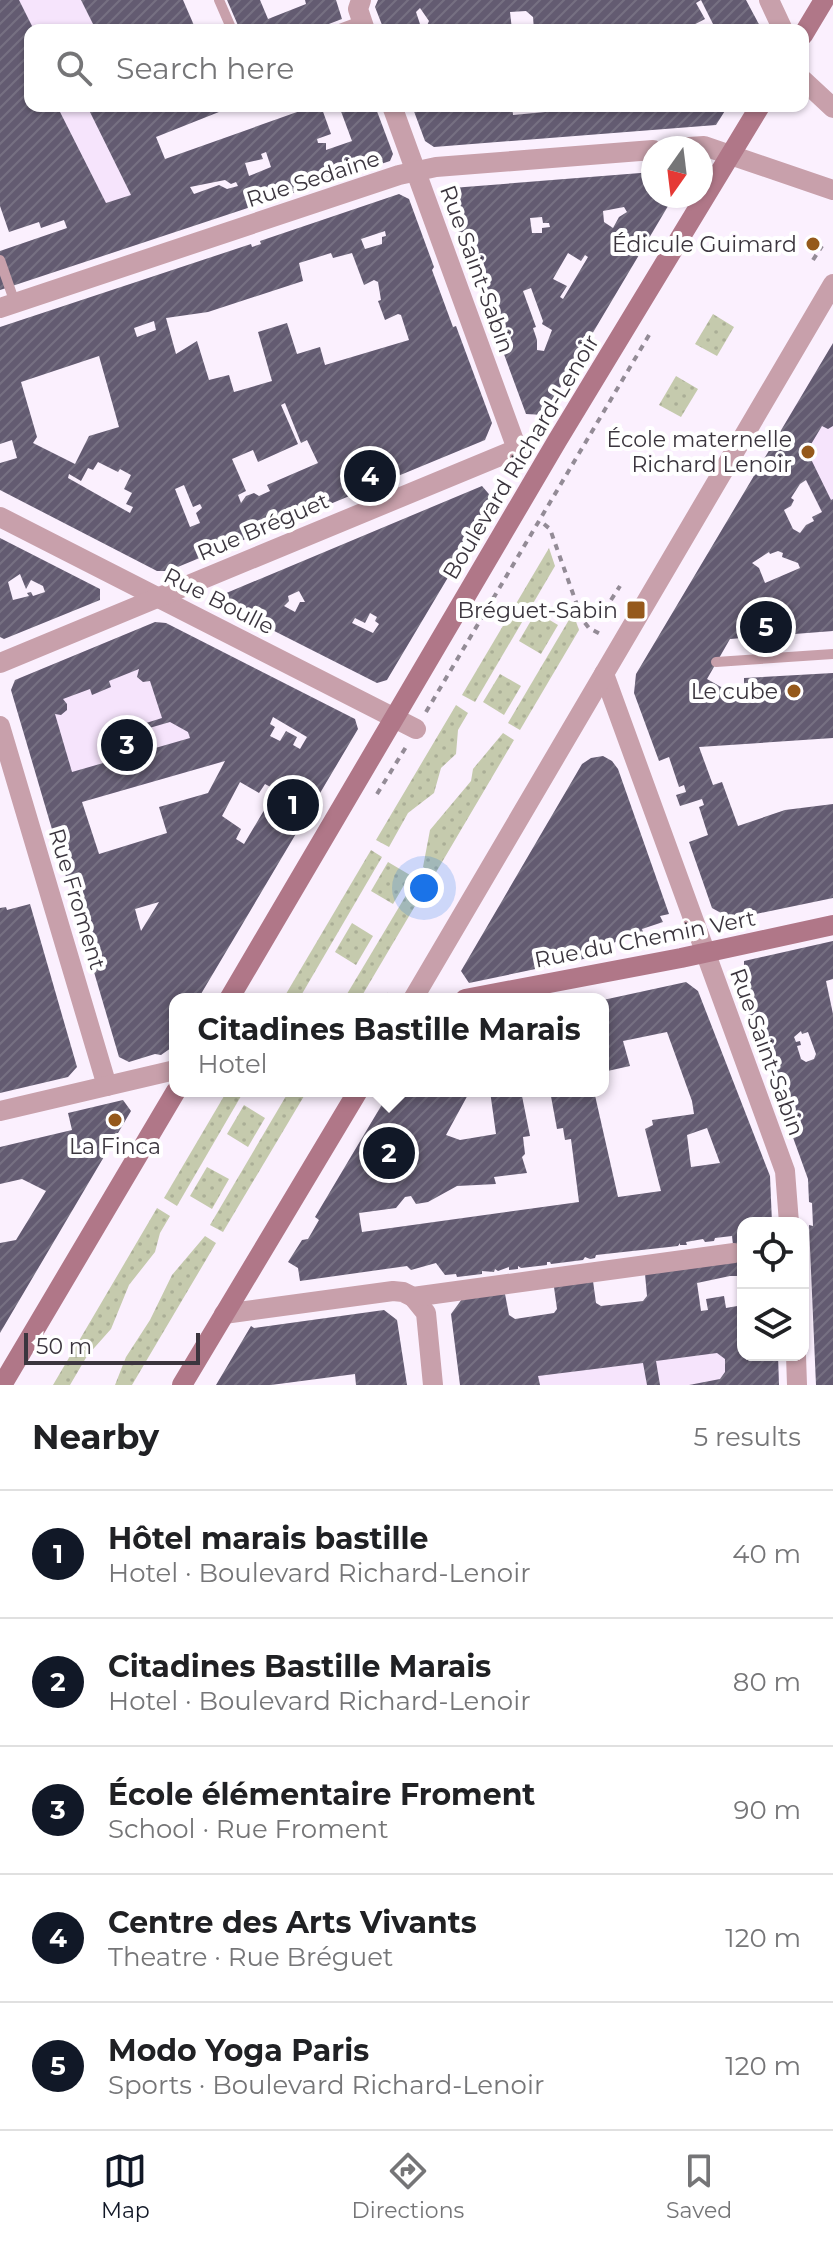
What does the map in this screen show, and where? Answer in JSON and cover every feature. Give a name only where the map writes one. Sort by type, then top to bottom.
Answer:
[{"type":"street","points":[[769,0],[780,24]]},
{"type":"street","points":[[809,25],[824,0]]},
{"type":"street","points":[[809,86],[833,108]]},
{"type":"street","name":"Rue Saint-Sabin","points":[[394,112],[517,449]]},
{"type":"street","name":"Boulevard Richard-Lenoir","points":[[233,993],[542,466],[756,112]]},
{"type":"street","points":[[713,149],[833,190]]},
{"type":"street","name":"Rue Sedaine","points":[[8,305],[399,175],[436,167],[641,151]]},
{"type":"street","points":[[417,993],[833,284]]},
{"type":"street","points":[[517,449],[542,466]]},
{"type":"street","name":"Rue Bréguet","points":[[0,663],[517,449]]},
{"type":"street","name":"Rue Boulle","points":[[0,517],[416,729]]},
{"type":"street","name":"Rue Saint-Sabin","points":[[604,674],[785,1171],[789,1217]]},
{"type":"street","name":"Rue Froment","points":[[0,726],[3,747],[107,1086]]},
{"type":"street","name":"Rue du Chemin Vert","points":[[496,993],[833,925]]},
{"type":"street","points":[[0,1111],[169,1071]]},
{"type":"street","points":[[2,1385],[172,1097]]},
{"type":"street","points":[[182,1385],[354,1097]]},
{"type":"street","points":[[224,1314],[393,1291],[413,1297],[734,1253]]},
{"type":"street","points":[[413,1297],[426,1313],[433,1385]]},
{"type":"street","points":[[796,1361],[797,1385]]},
{"type":"lane","points":[[219,0],[229,24]]},
{"type":"lane","points":[[0,260],[8,305]]},
{"type":"lane","points":[[716,662],[833,654]]},
{"type":"path","points":[[813,260],[822,246]]},
{"type":"path","points":[[375,798],[654,328]]},
{"type":"path","points":[[544,524],[550,529],[585,624],[605,637]]},
{"type":"path","points":[[611,600],[620,586]]},
{"type":"shaded area","points":[[0,0],[81,0],[93,24],[24,24],[24,112],[136,112],[192,226],[96,258],[43,132],[8,142]]},
{"type":"shaded area","name":"École maternelle Richard Lenoir","points":[[822,361],[833,378],[833,534],[795,459],[772,445]]},
{"type":"shaded area","points":[[136,630],[225,761],[82,802],[63,865],[11,690],[15,680]]},
{"type":"shaded area","points":[[737,1322],[737,1361],[778,1361],[779,1385],[460,1385]]},
{"type":"green space","points":[[713,314],[734,327],[717,356],[695,344]]},
{"type":"green space","points":[[676,376],[698,389],[681,417],[659,405]]},
{"type":"green space","points":[[549,548],[555,566],[475,702],[462,695]]},
{"type":"green space","points":[[536,612],[558,625],[541,654],[519,641]]},
{"type":"green space","points":[[573,613],[579,630],[520,730],[508,723]]},
{"type":"green space","points":[[500,674],[521,686],[504,715],[483,702]]},
{"type":"green space","points":[[456,705],[468,713],[458,730],[456,754],[441,768],[434,793],[408,813],[389,847],[376,840]]},
{"type":"green space","points":[[503,733],[514,740],[435,874],[423,867],[430,830],[471,781],[473,769]]},
{"type":"green space","points":[[371,850],[382,857],[303,993],[287,993]]},
{"type":"green space","points":[[388,862],[410,875],[393,904],[371,891]]},
{"type":"green space","points":[[417,877],[428,884],[364,993],[348,993]]},
{"type":"green space","points":[[352,923],[373,936],[356,965],[335,952]]},
{"type":"green space","points":[[223,1097],[241,1097],[177,1206],[164,1198]]},
{"type":"green space","points":[[285,1097],[303,1097],[223,1232],[210,1225]]},
{"type":"green space","points":[[244,1105],[265,1118],[248,1147],[227,1134]]},
{"type":"green space","points":[[207,1167],[229,1179],[212,1209],[190,1196]]},
{"type":"green space","points":[[157,1208],[170,1216],[160,1233],[155,1252],[129,1285],[111,1329],[87,1356],[70,1385],[53,1385]]},
{"type":"green space","points":[[205,1236],[216,1243],[132,1385],[115,1385],[126,1357],[150,1320],[172,1275]]},
{"type":"building","points":[[0,0],[19,0],[31,24],[24,24],[24,112],[60,112],[106,203],[131,195],[90,112],[219,112],[156,137],[165,159],[297,112],[323,112],[331,134],[317,139],[318,143],[326,143],[326,150],[352,141],[341,112],[377,112],[393,154],[390,161],[0,290],[0,251],[67,228],[64,220],[41,228],[39,222],[9,232],[0,206]],"holes":[[[266,152],[271,167],[249,176],[245,163],[263,159],[261,154]],[[225,180],[231,184],[236,182],[238,186],[227,189],[219,185],[194,194],[190,187]]]},
{"type":"building","points":[[81,0],[183,0],[193,24],[93,24]]},
{"type":"building","points":[[227,0],[260,0],[268,19],[306,4],[305,0],[336,0],[342,19],[329,24],[237,24]]},
{"type":"building","points":[[378,0],[701,0],[696,3],[705,19],[695,24],[534,24],[533,17],[526,11],[510,12],[511,24],[428,24],[429,21],[420,8],[416,12],[420,24],[382,24],[375,7]]},
{"type":"building","points":[[701,0],[746,0],[759,24],[713,24]]},
{"type":"building","points":[[414,112],[513,112],[513,115],[545,112],[724,112],[716,125],[434,147],[425,141]]},
{"type":"building","points":[[641,173],[641,208],[667,208],[544,415],[526,414],[446,197],[452,188]],"holes":[[[624,207],[627,212],[619,217],[613,228],[604,222],[603,211]],[[542,217],[543,223],[549,223],[550,227],[542,228],[542,233],[532,233],[530,218]],[[568,253],[581,261],[585,255],[588,257],[563,299],[560,297],[567,286],[553,279]],[[531,288],[542,324],[552,330],[544,351],[537,350],[533,328],[536,327],[523,291]]]},
{"type":"building","points":[[399,194],[409,199],[453,327],[456,326],[492,423],[485,440],[168,571],[157,571],[0,490],[0,463],[17,458],[12,440],[0,444],[0,327],[251,244],[252,247],[261,244],[260,241]],"holes":[[[385,231],[382,244],[365,249],[361,239]],[[331,253],[333,258],[352,253],[364,285],[374,280],[378,282],[381,300],[378,301],[385,320],[401,315],[409,340],[325,365],[320,347],[297,354],[287,323],[258,332],[272,381],[234,392],[229,375],[209,380],[197,341],[176,354],[166,318],[208,312],[303,281],[299,263]],[[154,321],[156,330],[137,337],[134,328]],[[99,356],[119,427],[89,436],[75,464],[33,443],[37,437],[21,382]],[[285,403],[301,443],[307,440],[318,463],[267,485],[270,491],[259,496],[254,493],[246,496],[241,503],[238,495],[246,491],[232,459],[253,450],[258,462],[298,444],[281,405]],[[98,462],[131,475],[124,489],[132,493],[126,504],[133,507],[130,513],[68,478],[69,474],[81,481],[88,468],[93,470]],[[184,485],[193,507],[200,504],[202,508],[196,513],[200,523],[190,527],[175,489]]]},
{"type":"building","points":[[833,343],[833,426],[828,429],[822,426],[807,451],[833,499],[833,631],[730,639],[707,679],[721,687],[744,685],[744,678],[833,673],[833,738],[699,747],[713,785],[722,782],[738,826],[785,810],[833,804],[833,898],[732,919],[712,908],[689,842],[708,835],[699,807],[704,805],[702,799],[680,806],[676,795],[686,792],[684,785],[679,787],[669,757],[659,761],[634,693],[636,674]],"holes":[[[806,480],[822,512],[812,517],[814,521],[800,533],[793,529],[784,510],[791,506],[794,500],[791,498]],[[769,552],[783,553],[782,557],[798,563],[800,568],[765,583],[759,568],[752,563]]]},
{"type":"building","points":[[482,486],[494,500],[387,680],[377,683],[223,605],[224,594]],"holes":[[[299,591],[305,602],[300,602],[295,612],[284,606],[289,601],[288,596]],[[370,613],[377,617],[375,621],[379,624],[373,633],[352,623],[355,618],[365,623]]]},
{"type":"building","points":[[0,538],[100,589],[100,600],[4,639],[0,637]],"holes":[[[20,574],[26,589],[31,580],[43,586],[45,592],[33,596],[31,592],[27,593],[29,596],[13,600],[8,582]]]},
{"type":"building","points":[[155,622],[166,623],[355,719],[358,729],[202,993],[169,993],[169,1049],[161,1055],[129,1062],[119,1057],[11,690],[15,680]],"holes":[[[139,669],[137,677],[143,682],[150,681],[162,718],[108,735],[110,745],[140,735],[139,731],[170,722],[188,732],[190,738],[72,772],[55,714],[61,715],[67,710],[63,699],[90,689],[92,695],[111,687],[109,681]],[[273,717],[307,737],[300,749],[293,745],[297,737],[286,731],[280,741],[270,736],[275,727],[270,724]],[[225,761],[208,793],[159,807],[167,833],[99,854],[82,802]],[[240,782],[259,793],[265,784],[276,790],[244,844],[236,839],[241,829],[222,816]],[[159,902],[141,931],[135,909]]]},
{"type":"building","points":[[603,756],[618,769],[669,914],[660,916],[663,922],[642,929],[643,932],[591,948],[593,957],[469,983],[461,971],[582,764],[591,758]]},
{"type":"building","points":[[30,904],[77,1067],[68,1077],[0,1093],[0,908],[6,907],[7,910]]},
{"type":"building","points":[[833,941],[833,979],[826,981],[833,1014],[833,1385],[816,1385],[809,1225],[813,1226],[808,1179],[735,977],[744,967],[744,961]],"holes":[[[801,1031],[802,1034],[808,1032],[816,1054],[814,1059],[806,1062],[801,1059],[797,1046],[801,1045],[800,1041],[796,1042],[794,1037]]]},
{"type":"building","points":[[686,982],[698,991],[770,1176],[772,1217],[737,1217],[737,1276],[697,1283],[701,1311],[708,1310],[706,1299],[724,1296],[726,1308],[737,1306],[737,1361],[778,1361],[779,1385],[689,1385],[720,1379],[725,1372],[725,1359],[717,1353],[656,1361],[660,1385],[647,1385],[643,1363],[538,1376],[540,1385],[460,1385],[451,1314],[462,1299],[505,1294],[509,1315],[515,1319],[554,1313],[557,1309],[554,1287],[593,1281],[596,1303],[601,1306],[643,1301],[647,1296],[645,1274],[735,1262],[732,1236],[457,1277],[456,1274],[445,1275],[436,1263],[411,1270],[407,1266],[300,1281],[298,1268],[288,1262],[302,1240],[308,1239],[319,1220],[315,1217],[386,1097],[467,1097],[446,1135],[460,1140],[496,1134],[491,1097],[522,1097],[530,1136],[523,1137],[525,1154],[522,1157],[527,1173],[494,1177],[496,1184],[457,1186],[428,1202],[416,1204],[411,1196],[405,1197],[396,1208],[359,1213],[362,1232],[579,1202],[571,1139],[565,1140],[563,1128],[557,1129],[551,1097],[595,1097],[618,1197],[661,1191],[645,1129],[653,1125],[652,1120],[694,1114],[692,1101],[667,1032],[623,1041],[630,1066],[609,1071],[609,999]],"holes":[[[707,1128],[720,1163],[691,1167],[687,1135]]]},
{"type":"building","points":[[123,1100],[131,1111],[0,1333],[0,1243],[16,1240],[46,1191],[22,1179],[0,1184],[0,1147],[72,1130],[68,1113]]},
{"type":"building","points":[[384,1310],[397,1320],[407,1385],[356,1385],[355,1374],[271,1385],[216,1385],[251,1326]]},
{"type":"place","name":"Édicule Guimard","points":[[813,244]]},
{"type":"place","name":"École maternelle Richard Lenoir","points":[[808,452]]},
{"type":"place","name":"Centre des Arts Vivants","points":[[370,476]]},
{"type":"place","name":"Bréguet-Sabin","points":[[636,610]]},
{"type":"place","name":"Modo Yoga Paris","points":[[766,627]]},
{"type":"place","name":"Le cube","points":[[794,691]]},
{"type":"place","name":"École élémentaire Froment","points":[[127,745]]},
{"type":"place","name":"Hôtel marais bastille","points":[[293,805]]},
{"type":"place","name":"La Finca","points":[[115,1120]]},
{"type":"place","name":"Citadines Bastille Marais","points":[[389,1153]]}]
